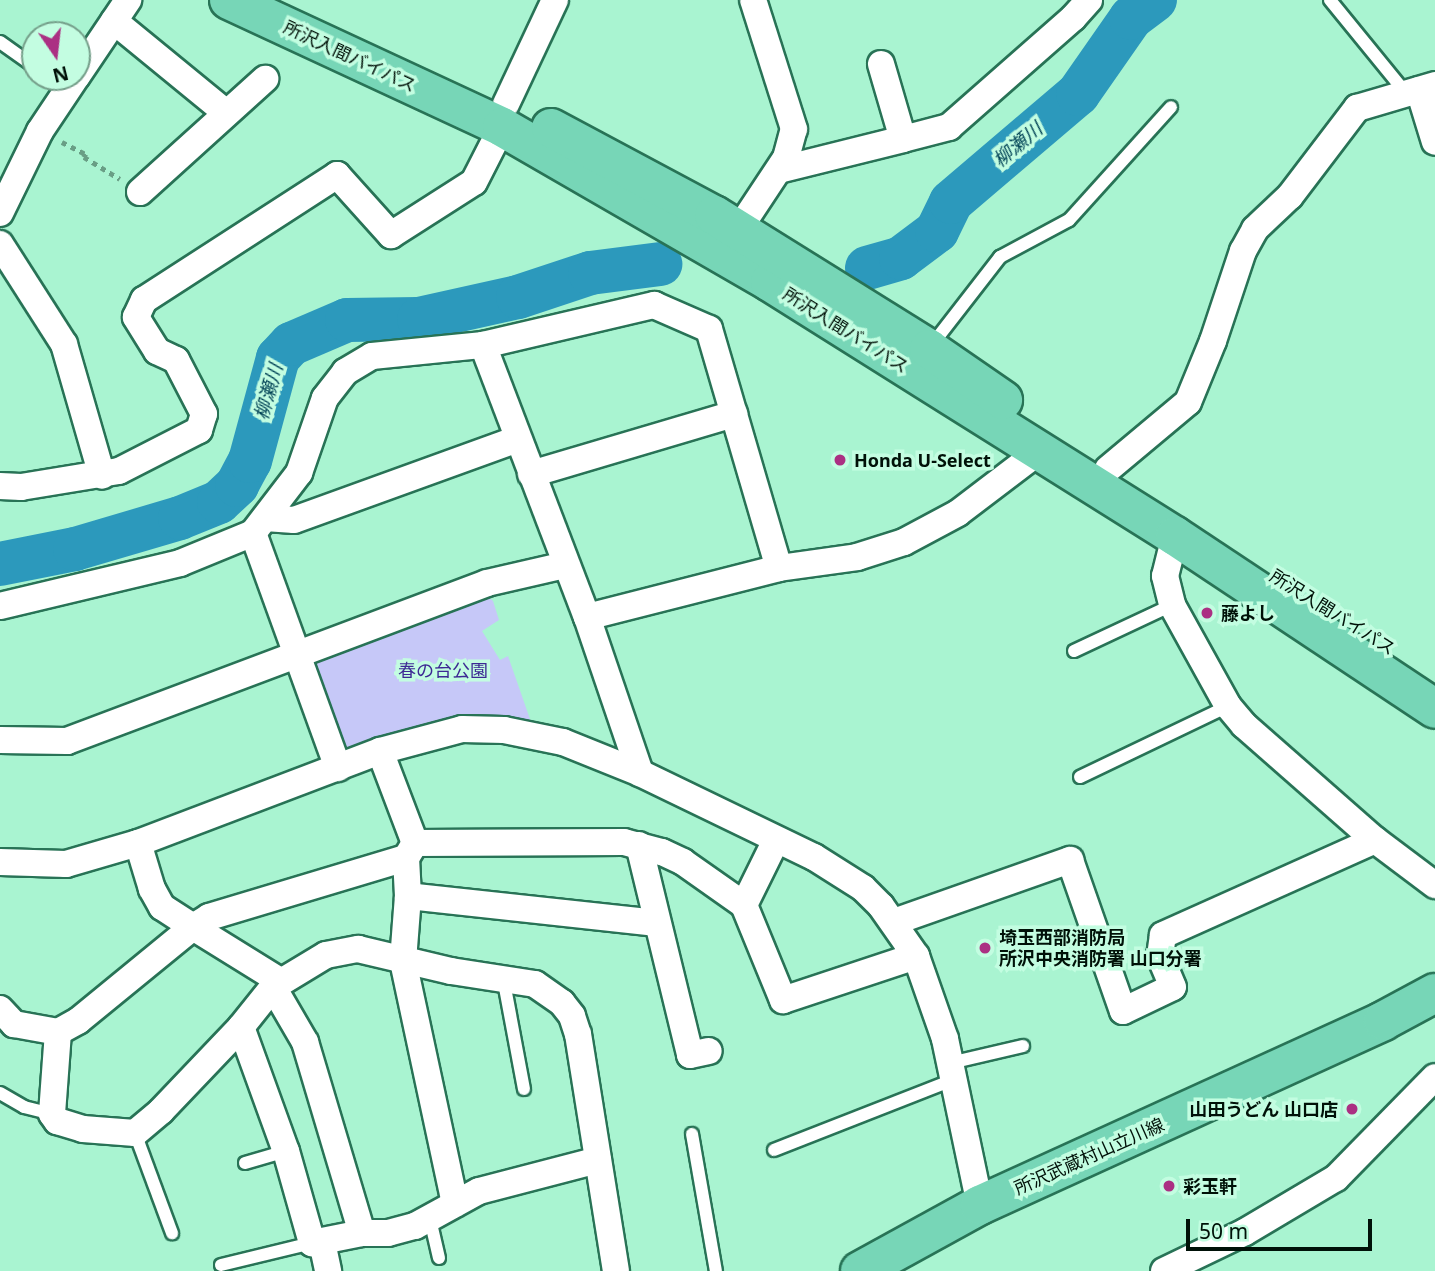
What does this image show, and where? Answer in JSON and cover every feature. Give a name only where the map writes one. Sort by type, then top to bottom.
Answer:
[{"type":"main road","name":"所沢入間バイパス","points":[[229,0],[606,156],[1038,452],[1175,536],[1435,709]]},
{"type":"main road","name":"所沢入間バイパス","points":[[288,0],[504,116]]},
{"type":"main road","name":"所沢入間バイパス","points":[[730,242],[929,349],[1108,469],[1435,677]]},
{"type":"main road","name":"所沢武蔵村山立川線","points":[[860,1271],[980,1205],[1371,1026],[1435,993]]},
{"type":"street","points":[[0,486],[21,487],[102,476],[118,471],[200,430],[204,414],[176,360],[157,351],[136,317],[144,300],[337,175],[391,236],[474,182],[555,0]]},
{"type":"street","points":[[730,242],[779,170],[792,144],[794,129],[753,0]]},
{"type":"street","points":[[779,170],[949,127],[1075,6]]},
{"type":"street","points":[[91,50],[121,11],[225,112]]},
{"type":"street","points":[[881,64],[903,139]]},
{"type":"street","points":[[140,192],[225,112],[265,79]]},
{"type":"street","points":[[1108,469],[1188,402],[1213,341],[1243,251],[1255,229],[1290,196],[1357,108],[1420,89],[1435,142]]},
{"type":"street","points":[[0,213],[62,91]]},
{"type":"street","points":[[1,248],[64,344],[102,476]]},
{"type":"street","points":[[259,525],[299,473],[325,398],[345,372],[372,356],[483,345],[654,305],[709,329],[779,568]]},
{"type":"street","points":[[483,345],[587,617],[640,772]]},
{"type":"street","points":[[531,474],[734,414]]},
{"type":"street","points":[[0,606],[180,563],[259,525],[294,520],[518,439]]},
{"type":"street","points":[[587,617],[779,568],[858,557],[904,542],[958,513],[1038,452]]},
{"type":"street","points":[[259,525],[296,655],[338,768]]},
{"type":"street","points":[[1175,536],[1165,576],[1172,605],[1228,706],[1244,725],[1375,840],[1435,885]]},
{"type":"street","points":[[0,740],[67,741],[487,583],[565,565]]},
{"type":"street","points":[[0,862],[66,864],[138,844],[380,751],[462,729],[504,730],[563,742],[640,772],[838,870],[863,888],[894,922],[916,956],[945,1039],[980,1205]]},
{"type":"street","points":[[380,751],[410,850],[403,961],[455,1203]]},
{"type":"street","points":[[744,905],[776,840]]},
{"type":"street","points":[[894,922],[1070,860],[1123,1011],[1172,987],[1160,956],[1163,935],[1375,840]]},
{"type":"street","points":[[0,1009],[14,1024],[58,1032],[78,1021],[192,927],[209,918],[410,850],[624,842],[683,862],[744,905],[783,1000],[916,956]]},
{"type":"street","points":[[138,844],[152,889],[162,907],[276,984],[305,1042],[362,1233]]},
{"type":"street","points":[[639,845],[656,923],[691,1055],[709,1051]]},
{"type":"street","points":[[408,896],[656,923]]},
{"type":"street","points":[[58,1032],[52,1114],[57,1121],[83,1129],[135,1133],[161,1111],[241,1027],[276,984],[326,955],[358,949],[451,971],[503,976],[535,984],[562,1003],[572,1016],[578,1034],[616,1271]]},
{"type":"street","points":[[241,1027],[328,1271]]},
{"type":"street","points":[[1164,1271],[1245,1232],[1336,1178],[1435,1077]]},
{"type":"street","points":[[317,1242],[362,1233],[388,1233],[430,1219],[479,1191],[598,1160]]},
{"type":"lane","points":[[1330,0],[1420,89]]},
{"type":"lane","points":[[0,42],[21,57]]},
{"type":"lane","points":[[929,349],[1000,257],[1069,220],[1171,107]]},
{"type":"lane","points":[[1074,651],[1172,605]]},
{"type":"lane","points":[[1080,777],[1228,706]]},
{"type":"lane","points":[[503,976],[524,1089]]},
{"type":"lane","points":[[774,1150],[952,1072],[1023,1046]]},
{"type":"lane","points":[[0,1093],[24,1107],[52,1114]]},
{"type":"lane","points":[[135,1133],[172,1233]]},
{"type":"lane","points":[[692,1134],[716,1271]]},
{"type":"lane","points":[[245,1163],[286,1151]]},
{"type":"lane","points":[[430,1219],[439,1258]]},
{"type":"lane","points":[[221,1265],[317,1242]]},
{"type":"path","points":[[40,131],[86,154],[84,157],[140,192]]},
{"type":"green space","name":"春の台公園","points":[[488,597],[493,601],[499,620],[482,631],[500,660],[508,656],[531,722],[502,721],[353,751],[346,748],[312,665],[317,658]]},
{"type":"waterway","name":"柳瀬川","points":[[867,268],[901,258],[937,231],[951,202],[1078,94],[1131,18],[1155,0]]},
{"type":"waterway","name":"柳瀬川","points":[[0,564],[75,549],[180,518],[219,502],[237,485],[250,461],[278,358],[291,344],[347,320],[419,319],[518,297],[590,273],[660,264]]},
{"type":"place","name":"Honda U-Select","points":[[840,460]]},
{"type":"place","name":"藤よし","points":[[1207,613]]},
{"type":"place","name":"埼玉西部消防局 所沢中央消防署 山口分署","points":[[985,948]]},
{"type":"place","name":"山田うどん 山口店","points":[[1352,1109]]},
{"type":"place","name":"彩玉軒","points":[[1169,1186]]}]
